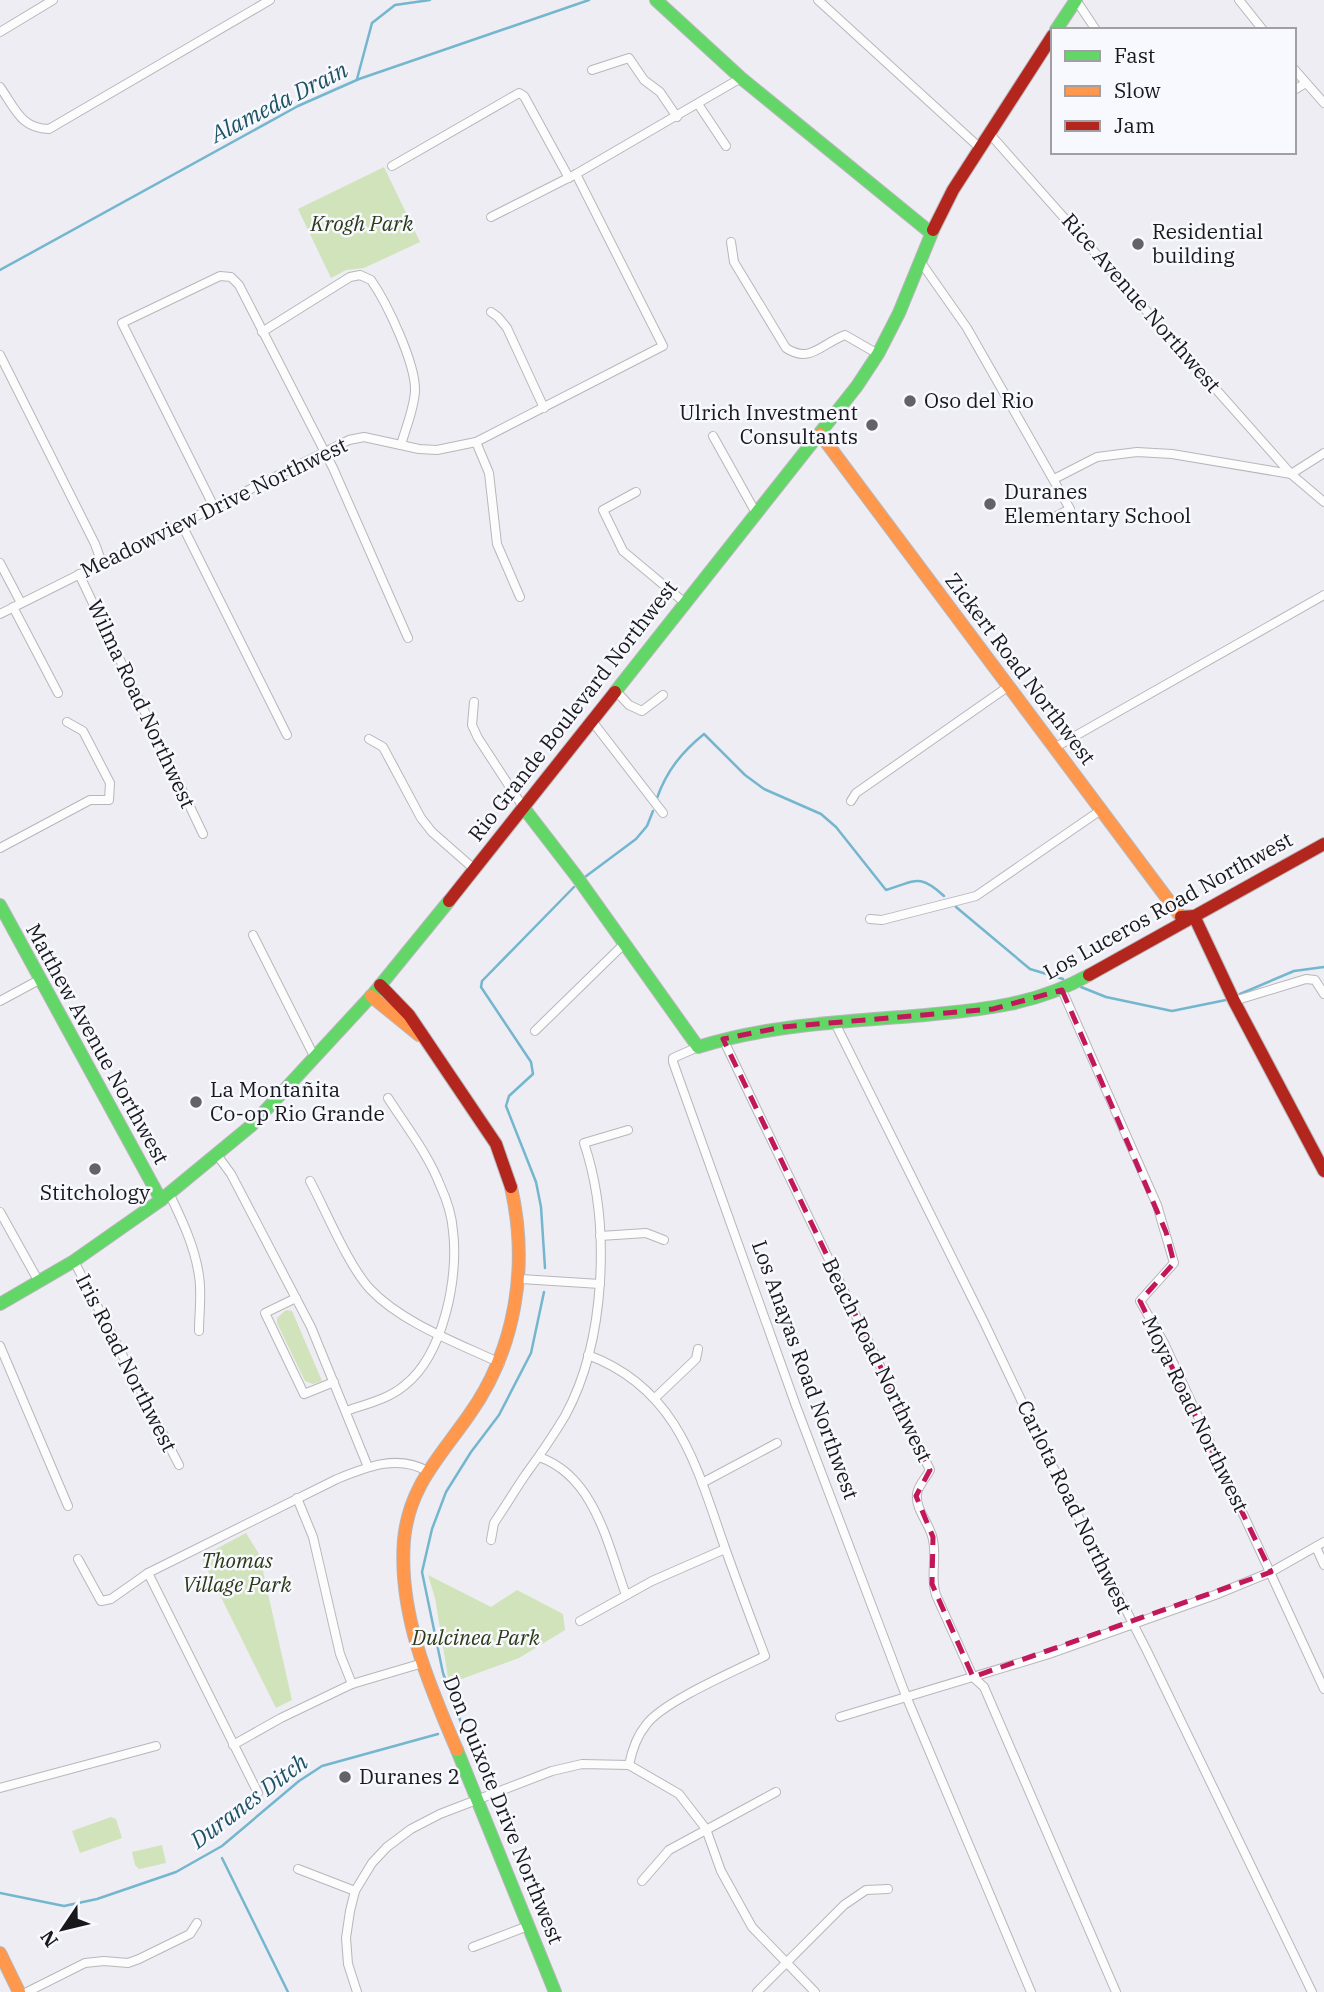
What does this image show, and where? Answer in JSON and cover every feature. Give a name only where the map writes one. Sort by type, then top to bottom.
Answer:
[{"type":"street","points":[[0,32],[53,0]]},
{"type":"street","points":[[0,87],[25,123],[35,129],[49,129],[270,0]]},
{"type":"street","points":[[656,0],[741,78],[931,233]]},
{"type":"street","points":[[818,0],[980,148]]},
{"type":"street","points":[[1057,28],[1076,0],[1095,28]]},
{"type":"street","points":[[1239,0],[1261,28]]},
{"type":"street","name":"Rio Grande Boulevard Northwest","points":[[0,1304],[74,1261],[165,1197],[217,1155],[252,1125],[371,996],[857,386],[878,354],[931,233],[953,190],[1051,38]]},
{"type":"street","points":[[592,70],[629,58],[645,80],[660,92],[677,117]]},
{"type":"street","points":[[1296,71],[1324,103]]},
{"type":"street","points":[[491,217],[573,176],[741,78]]},
{"type":"street","points":[[1296,89],[1306,83]]},
{"type":"street","points":[[392,166],[519,93],[524,96],[573,176]]},
{"type":"street","points":[[698,104],[726,146]]},
{"type":"street","name":"Rice Avenue Northwest","points":[[989,133],[1291,474],[1324,502]]},
{"type":"street","name":"Meadowview Drive Northwest","points":[[0,614],[349,440],[364,437],[419,449],[437,450],[475,442],[663,346],[573,176]]},
{"type":"street","points":[[732,242],[734,262],[786,348],[797,356],[808,355],[845,335],[878,354]]},
{"type":"street","points":[[920,261],[967,328],[1070,509],[1047,521]]},
{"type":"street","points":[[262,332],[350,277],[359,275],[371,280],[410,359],[414,374],[414,401],[401,445]]},
{"type":"street","points":[[214,507],[122,323],[220,276],[231,277],[239,285],[324,451],[408,638]]},
{"type":"street","points":[[491,312],[507,328],[544,408]]},
{"type":"street","points":[[0,355],[102,563]]},
{"type":"street","name":"Zickert Road Northwest","points":[[820,434],[1179,916],[1194,916]]},
{"type":"street","points":[[713,436],[756,513]]},
{"type":"street","points":[[475,442],[489,473],[497,544],[520,597]]},
{"type":"street","points":[[1054,479],[1097,457],[1137,452],[1172,454],[1291,474],[1324,453]]},
{"type":"street","points":[[636,492],[603,510],[615,538],[633,561],[684,602]]},
{"type":"street","points":[[181,523],[287,735]]},
{"type":"street","points":[[0,563],[58,693]]},
{"type":"street","name":"Wilma Road Northwest","points":[[79,574],[203,834]]},
{"type":"street","points":[[1055,747],[1324,595]]},
{"type":"street","points":[[851,801],[856,793],[1009,686]]},
{"type":"street","points":[[616,691],[628,705],[642,711],[663,695]]},
{"type":"street","points":[[474,702],[472,725],[478,738],[523,807],[625,943],[698,1047]]},
{"type":"street","points":[[592,721],[663,813]]},
{"type":"street","points":[[0,848],[90,800],[109,800],[110,783],[83,731],[67,722]]},
{"type":"street","points":[[369,739],[383,747],[421,818],[432,832],[473,868]]},
{"type":"street","points":[[870,919],[882,920],[976,896],[1101,810]]},
{"type":"street","name":"Los Luceros Road Northwest","points":[[698,1047],[783,1027],[993,1009],[1062,990],[1324,844]]},
{"type":"street","name":"Matthew Avenue Northwest","points":[[0,905],[39,980],[184,1225],[199,1278],[199,1331]]},
{"type":"street","points":[[1194,916],[1234,1001],[1324,1171]]},
{"type":"street","points":[[253,935],[315,1058]]},
{"type":"street","points":[[535,1031],[559,1011],[625,943]]},
{"type":"street","points":[[1234,1001],[1306,979],[1314,980],[1324,994]]},
{"type":"street","points":[[0,1002],[39,980]]},
{"type":"street","points":[[380,985],[409,1015],[422,1038]]},
{"type":"street","name":"Moya Road Northwest","points":[[1062,990],[1157,1205],[1174,1263],[1140,1301],[1164,1343],[1324,1689]]},
{"type":"street","points":[[371,996],[422,1038]]},
{"type":"street","name":"Carlota Road Northwest","points":[[835,1023],[1312,1992]]},
{"type":"street","name":"Don Quixote Drive Northwest","points":[[422,1038],[473,1107],[502,1157],[520,1231],[521,1279],[500,1363],[476,1406],[427,1471],[412,1506],[404,1539],[407,1597],[423,1663],[555,1992]]},
{"type":"street","name":"Beach Road Northwest","points":[[723,1039],[930,1470],[916,1496],[933,1537],[935,1555],[932,1584],[973,1677],[984,1687],[1116,1992]]},
{"type":"street","name":"Los Anayas Road Northwest","points":[[698,1047],[677,1055],[673,1062],[796,1406],[906,1696],[1031,1992]]},
{"type":"street","points":[[346,1411],[385,1397],[406,1385],[425,1362],[440,1334],[450,1299],[453,1231],[441,1185],[421,1147],[388,1098]]},
{"type":"street","points":[[491,1540],[494,1523],[564,1416],[588,1355],[600,1284],[600,1236],[598,1207],[584,1143],[628,1130]]},
{"type":"street","points":[[217,1155],[231,1174],[296,1298],[368,1467]]},
{"type":"street","points":[[310,1181],[348,1255],[368,1287],[391,1309],[500,1363]]},
{"type":"street","points":[[0,1212],[39,1282]]},
{"type":"street","points":[[600,1236],[646,1233],[664,1240]]},
{"type":"street","name":"Iris Road Northwest","points":[[74,1261],[179,1465]]},
{"type":"street","points":[[521,1279],[600,1284]]},
{"type":"street","points":[[296,1298],[265,1313],[304,1394],[334,1382]]},
{"type":"street","points":[[0,1346],[68,1506]]},
{"type":"street","points":[[655,1398],[696,1359],[698,1349]]},
{"type":"street","points":[[588,1355],[622,1372],[655,1398],[678,1428],[702,1483],[765,1656],[663,1709],[647,1723],[634,1746],[629,1765]]},
{"type":"street","points":[[702,1483],[777,1443]]},
{"type":"street","points":[[539,1457],[558,1466],[577,1483],[593,1506],[626,1595]]},
{"type":"street","points":[[78,1559],[101,1601],[111,1599],[148,1573],[298,1498],[368,1467],[402,1463],[416,1465],[427,1471]]},
{"type":"street","points":[[298,1498],[313,1537],[340,1654],[352,1684]]},
{"type":"street","points":[[840,1717],[1049,1654],[1133,1624],[1272,1572],[1320,1544],[1324,1565]]},
{"type":"street","points":[[580,1621],[652,1581],[725,1549]]},
{"type":"street","points":[[148,1573],[258,1793]]},
{"type":"street","points":[[233,1745],[281,1718],[352,1684],[423,1663]]},
{"type":"street","points":[[0,1788],[156,1746]]},
{"type":"street","points":[[357,1992],[348,1964],[346,1938],[355,1891],[372,1863],[387,1847],[411,1829],[477,1799],[552,1771],[582,1764],[629,1765],[679,1794],[706,1829],[721,1871],[752,1927],[815,1992]]},
{"type":"street","points":[[642,1881],[669,1850],[776,1792]]},
{"type":"street","points":[[298,1868],[355,1891]]},
{"type":"street","points":[[757,1992],[844,1905],[866,1890],[888,1889]]},
{"type":"street","points":[[27,1992],[85,1964],[104,1961],[128,1963],[139,1959],[190,1934],[197,1923]]},
{"type":"street","points":[[473,1947],[528,1926]]},
{"type":"street","points":[[0,1953],[19,1992]]},
{"type":"highlighted area","points":[[1062,990],[1166,1232],[1174,1263],[1140,1301],[1271,1572],[973,1677],[932,1584],[933,1537],[916,1496],[930,1470],[723,1039],[783,1027],[993,1009]]},
{"type":"green space","name":"Krogh Park","points":[[384,167],[420,242],[364,268],[346,270],[331,278],[298,209]]},
{"type":"green space","points":[[286,1310],[292,1311],[322,1381],[313,1384],[305,1381],[277,1323],[277,1318]]},
{"type":"green space","name":"Thomas Village Park","points":[[246,1533],[259,1554],[292,1700],[276,1708],[201,1557]]},
{"type":"green space","name":"Dulcinea Park","points":[[428,1575],[491,1607],[517,1590],[563,1614],[565,1630],[519,1658],[456,1681],[448,1677],[435,1598]]},
{"type":"green space","points":[[111,1817],[116,1819],[122,1838],[80,1853],[72,1831]]},
{"type":"green space","points":[[162,1845],[166,1863],[139,1869],[135,1865],[132,1852]]},
{"type":"waterway","points":[[357,79],[372,23],[395,5],[430,0]]},
{"type":"waterway","name":"Alameda Drain","points":[[0,270],[298,106],[359,79],[589,0]]},
{"type":"waterway","points":[[657,798],[676,762],[704,734],[745,775],[764,789],[821,814],[836,827],[886,890],[917,881],[929,884],[944,896]]},
{"type":"waterway","points":[[585,877],[636,839],[647,826],[653,811]]},
{"type":"waterway","points":[[545,1268],[541,1207],[536,1182],[506,1106],[509,1096],[533,1074],[531,1062],[481,987],[482,981],[574,887]]},
{"type":"waterway","points":[[956,907],[1030,969],[1063,979]]},
{"type":"waterway","points":[[1240,994],[1294,971],[1324,967]]},
{"type":"waterway","points":[[1081,987],[1106,997],[1172,1011],[1226,1000]]},
{"type":"waterway","points":[[461,1729],[463,1728],[443,1673],[422,1572],[432,1529],[446,1492],[499,1415],[531,1353],[544,1292]]},
{"type":"waterway","name":"Duranes Ditch","points":[[0,1893],[64,1906],[97,1899],[176,1872],[222,1846],[299,1781],[322,1766],[438,1734]]},
{"type":"waterway","points":[[222,1858],[288,1992]]},
{"type":"traffic: fast","points":[[656,0],[741,78],[931,233]]},
{"type":"traffic: fast","points":[[1057,28],[1076,0]]},
{"type":"traffic: fast","points":[[615,692],[857,386],[878,354],[899,313],[933,230]]},
{"type":"traffic: fast","points":[[523,807],[577,877],[698,1047],[778,1029],[960,1012],[1004,1005],[1046,994],[1089,975]]},
{"type":"traffic: fast","points":[[0,1304],[74,1261],[161,1200],[252,1125],[374,993],[449,901]]},
{"type":"traffic: fast","points":[[0,905],[161,1200]]},
{"type":"traffic: fast","points":[[457,1750],[555,1992]]},
{"type":"traffic: slow","points":[[820,434],[1181,917]]},
{"type":"traffic: slow","points":[[371,996],[419,1035]]},
{"type":"traffic: slow","points":[[457,1750],[426,1674],[411,1621],[403,1567],[404,1540],[407,1521],[419,1488],[485,1389],[508,1335],[518,1276],[519,1247],[511,1187]]},
{"type":"traffic: slow","points":[[0,1953],[19,1992]]},
{"type":"traffic: jam","points":[[933,230],[953,190],[1051,38]]},
{"type":"traffic: jam","points":[[449,901],[615,692]]},
{"type":"traffic: jam","points":[[1089,975],[1324,844]]},
{"type":"traffic: jam","points":[[1181,917],[1194,916],[1234,1001],[1324,1171]]},
{"type":"traffic: jam","points":[[380,985],[409,1015],[496,1144],[511,1187]]},
{"type":"place","name":"Residential building","points":[[1138,244]]},
{"type":"place","name":"Oso del Rio","points":[[910,401]]},
{"type":"place","name":"Ulrich Investment Consultants","points":[[872,425]]},
{"type":"place","name":"Duranes Elementary School","points":[[990,504]]},
{"type":"place","name":"La Montañita Co-op Rio Grande","points":[[196,1102]]},
{"type":"place","name":"Stitchology","points":[[95,1169]]},
{"type":"place","name":"Duranes 2","points":[[345,1777]]}]
